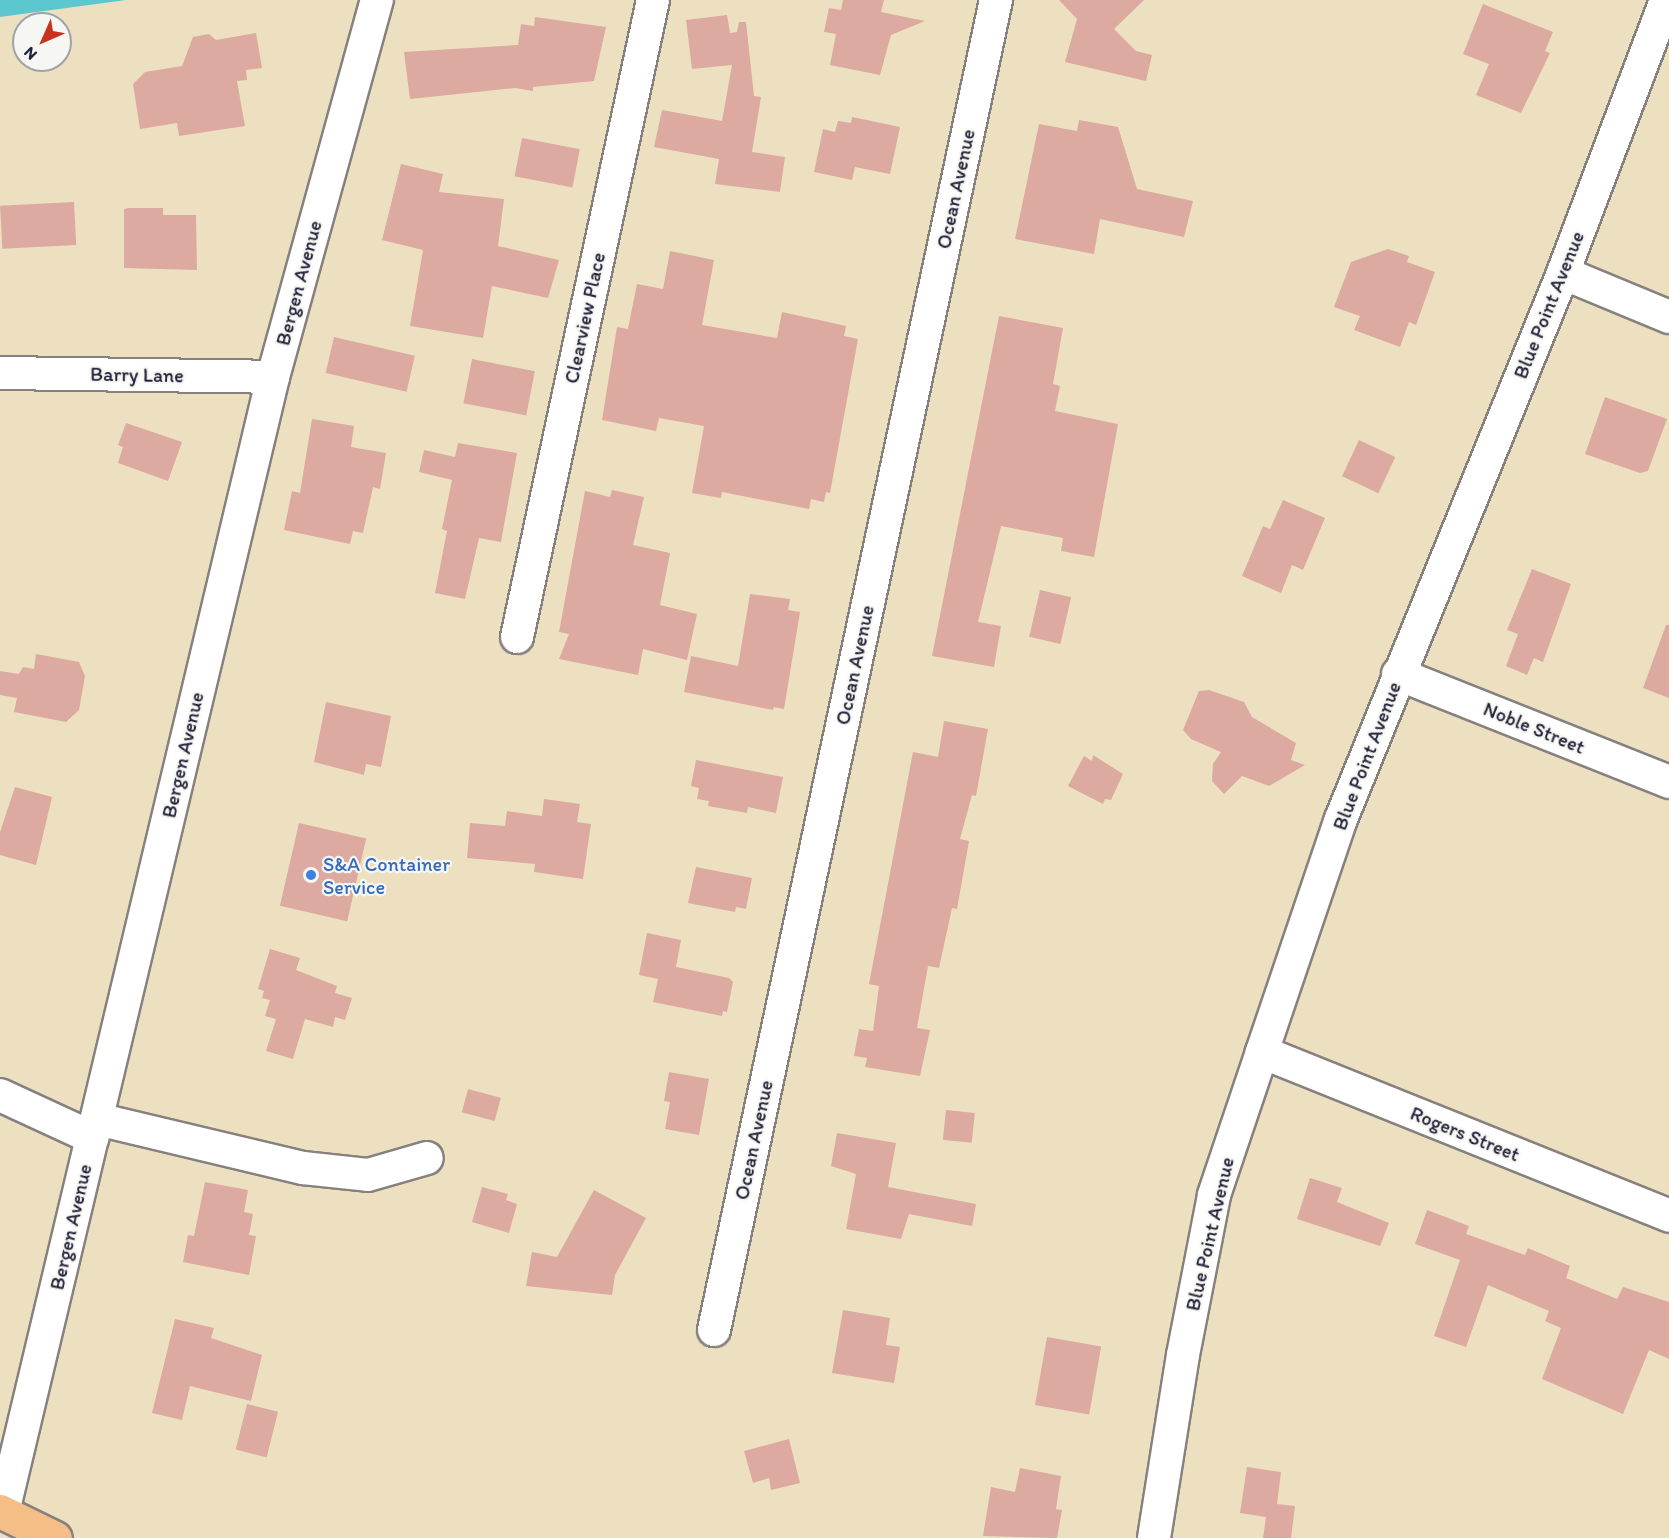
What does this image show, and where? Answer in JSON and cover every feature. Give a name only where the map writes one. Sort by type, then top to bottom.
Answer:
[{"type":"main road","points":[[2,1512],[55,1538]]},
{"type":"street","name":"Bergen Avenue","points":[[2,1512],[273,377],[377,0]]},
{"type":"street","name":"Clearview Place","points":[[517,637],[653,0]]},
{"type":"street","name":"Ocean Avenue","points":[[714,1330],[996,0]]},
{"type":"street","name":"Blue Point Avenue","points":[[1154,1538],[1183,1354],[1214,1195],[1341,819],[1398,674],[1563,273],[1666,0]]},
{"type":"street","points":[[1563,273],[1669,317]]},
{"type":"street","name":"Barry Lane","points":[[0,373],[273,377]]},
{"type":"street","name":"Noble Street","points":[[1398,674],[1669,782]]},
{"type":"street","name":"Rogers Street","points":[[1262,1052],[1669,1216]]},
{"type":"street","points":[[0,1095],[95,1128],[303,1168],[368,1175],[427,1158]]},
{"type":"water","points":[[0,0],[126,0],[37,12],[12,12],[12,15],[0,17]]},
{"type":"building","points":[[843,0],[884,0],[881,12],[925,21],[891,35],[880,75],[830,65],[836,34],[824,32],[829,8],[841,10]]},
{"type":"building","points":[[1059,0],[1144,0],[1114,29],[1136,51],[1152,55],[1146,81],[1065,62],[1077,19]]},
{"type":"building","points":[[1483,4],[1553,32],[1545,51],[1550,53],[1521,113],[1476,95],[1489,64],[1463,54]]},
{"type":"building","points":[[727,15],[730,33],[737,32],[739,22],[746,22],[754,96],[761,97],[752,152],[785,157],[780,192],[715,184],[719,159],[654,147],[662,110],[722,121],[732,65],[692,69],[686,20]]},
{"type":"building","points":[[535,17],[606,27],[594,81],[533,87],[533,91],[515,88],[410,99],[404,52],[518,45],[521,24],[534,26]]},
{"type":"building","points":[[256,33],[262,68],[246,70],[247,80],[237,81],[245,126],[179,136],[177,123],[140,129],[133,84],[145,72],[182,66],[193,37],[209,34],[216,40]]},
{"type":"building","points":[[852,117],[900,127],[890,174],[855,167],[852,180],[814,172],[823,129],[835,132],[838,121],[851,123]]},
{"type":"building","points":[[1079,120],[1118,127],[1137,189],[1193,201],[1184,237],[1100,219],[1094,254],[1015,239],[1039,124],[1077,131]]},
{"type":"building","points":[[522,138],[580,149],[572,188],[515,176]]},
{"type":"building","points":[[401,164],[443,174],[439,192],[504,199],[498,246],[559,260],[548,298],[492,286],[483,338],[410,326],[423,250],[382,240]]},
{"type":"building","points":[[74,202],[76,245],[2,249],[0,206]]},
{"type":"building","points":[[163,208],[163,215],[196,215],[197,270],[124,268],[124,209]]},
{"type":"building","points":[[1388,249],[1409,256],[1407,262],[1435,272],[1416,325],[1409,322],[1400,347],[1354,330],[1360,316],[1334,307],[1351,262]]},
{"type":"building","points":[[670,251],[714,260],[702,325],[777,338],[782,312],[846,326],[844,336],[858,339],[830,493],[826,492],[824,502],[811,499],[809,509],[722,492],[721,498],[692,493],[704,426],[659,418],[656,431],[602,420],[617,327],[628,329],[637,284],[663,289]]},
{"type":"building","points":[[999,316],[1063,328],[1053,384],[1060,386],[1055,411],[1118,424],[1094,557],[1061,551],[1063,538],[1001,526],[978,622],[1001,626],[994,667],[932,656]]},
{"type":"building","points":[[334,337],[415,356],[407,392],[326,373]]},
{"type":"building","points":[[472,359],[535,371],[526,415],[463,403]]},
{"type":"building","points":[[1605,397],[1667,419],[1648,471],[1640,473],[1585,454]]},
{"type":"building","points":[[312,419],[354,426],[351,447],[386,453],[380,489],[373,487],[363,533],[353,531],[350,544],[284,530],[292,491],[300,493]]},
{"type":"building","points":[[126,423],[182,442],[168,481],[118,463],[123,447],[118,445]]},
{"type":"building","points":[[1359,440],[1395,457],[1378,493],[1342,476]]},
{"type":"building","points":[[458,443],[517,453],[501,542],[479,538],[465,599],[435,593],[447,531],[442,529],[452,480],[419,472],[424,450],[455,457]]},
{"type":"building","points":[[612,490],[644,497],[633,545],[670,553],[660,605],[697,614],[687,660],[643,649],[638,675],[559,659],[569,634],[559,632],[585,491],[610,497]]},
{"type":"building","points":[[1283,500],[1325,518],[1303,570],[1292,565],[1281,593],[1242,576],[1263,526],[1270,529]]},
{"type":"building","points":[[1532,569],[1571,584],[1543,662],[1534,658],[1527,675],[1506,666],[1518,634],[1507,630]]},
{"type":"building","points":[[1040,590],[1071,597],[1060,644],[1029,637]]},
{"type":"building","points":[[750,594],[790,599],[788,610],[800,612],[784,709],[774,707],[773,710],[684,692],[691,656],[738,666]]},
{"type":"building","points":[[1666,625],[1669,625],[1669,698],[1643,688]]},
{"type":"building","points":[[36,654],[79,662],[85,676],[79,710],[66,722],[14,712],[17,698],[0,695],[0,671],[19,674],[23,667],[34,669]]},
{"type":"building","points":[[1209,690],[1244,702],[1252,717],[1296,743],[1291,760],[1305,765],[1269,786],[1242,776],[1224,794],[1212,781],[1213,764],[1221,752],[1191,739],[1183,730],[1199,691]]},
{"type":"building","points":[[326,702],[391,716],[381,767],[366,764],[364,775],[314,762]]},
{"type":"building","points":[[944,721],[988,729],[976,796],[972,795],[960,839],[969,841],[957,909],[952,908],[939,968],[928,966],[917,1028],[930,1030],[920,1076],[865,1067],[867,1058],[854,1056],[859,1029],[873,1031],[879,986],[869,984],[913,752],[938,757]]},
{"type":"building","points":[[1093,755],[1123,774],[1111,800],[1105,799],[1103,804],[1068,786],[1084,756],[1092,761]]},
{"type":"building","points":[[696,760],[783,777],[776,813],[748,807],[747,813],[708,806],[709,801],[697,799],[699,788],[691,786]]},
{"type":"building","points":[[15,787],[52,797],[36,865],[0,855],[0,832]]},
{"type":"building","points":[[544,799],[580,804],[577,822],[591,824],[583,879],[534,872],[535,864],[467,858],[470,823],[505,826],[507,811],[542,816]]},
{"type":"building","points":[[299,823],[366,839],[347,921],[280,906]]},
{"type":"building","points":[[696,867],[752,878],[746,909],[736,907],[735,912],[688,903]]},
{"type":"building","points":[[647,933],[681,940],[676,967],[729,978],[733,982],[727,1012],[723,1011],[722,1016],[653,1002],[658,979],[639,975]]},
{"type":"building","points":[[270,949],[300,958],[296,970],[337,986],[335,993],[352,998],[345,1020],[335,1017],[333,1027],[305,1019],[293,1059],[266,1051],[276,1019],[265,1016],[270,1000],[262,998],[264,991],[258,989]]},
{"type":"building","points":[[669,1072],[709,1079],[699,1135],[665,1129],[670,1102],[664,1101]]},
{"type":"building","points":[[468,1089],[501,1098],[495,1121],[462,1112]]},
{"type":"building","points":[[946,1110],[975,1113],[972,1143],[943,1140]]},
{"type":"building","points":[[837,1133],[896,1143],[888,1187],[976,1204],[972,1226],[909,1214],[901,1239],[846,1229],[856,1174],[831,1166]]},
{"type":"building","points":[[1310,1178],[1342,1188],[1337,1202],[1389,1223],[1380,1246],[1297,1219]]},
{"type":"building","points":[[205,1182],[248,1190],[244,1212],[253,1214],[249,1235],[256,1236],[249,1275],[183,1262],[188,1235],[194,1236]]},
{"type":"building","points":[[482,1187],[508,1194],[506,1200],[517,1204],[509,1233],[472,1222]]},
{"type":"building","points":[[594,1190],[646,1218],[615,1275],[612,1295],[526,1286],[532,1252],[557,1257]]},
{"type":"building","points":[[1427,1210],[1469,1226],[1466,1234],[1525,1255],[1528,1248],[1570,1266],[1566,1278],[1617,1299],[1623,1287],[1669,1302],[1669,1359],[1649,1350],[1623,1414],[1542,1379],[1561,1328],[1545,1321],[1549,1311],[1488,1285],[1466,1347],[1434,1336],[1460,1260],[1415,1244]]},
{"type":"building","points":[[843,1310],[890,1318],[886,1345],[900,1347],[894,1383],[832,1373]]},
{"type":"building","points":[[175,1319],[214,1328],[211,1338],[262,1355],[251,1401],[190,1386],[182,1420],[152,1413]]},
{"type":"building","points":[[1047,1337],[1101,1347],[1089,1415],[1035,1405]]},
{"type":"building","points":[[247,1404],[278,1412],[267,1457],[236,1450]]},
{"type":"building","points":[[789,1439],[800,1483],[771,1490],[769,1478],[753,1483],[744,1451]]},
{"type":"building","points":[[1247,1467],[1281,1472],[1277,1504],[1295,1506],[1291,1538],[1263,1538],[1266,1517],[1240,1513]]},
{"type":"building","points":[[1020,1468],[1061,1476],[1056,1509],[1062,1510],[1057,1538],[983,1536],[991,1487],[1015,1492]]},
{"type":"place","name":"S&A Container Service","points":[[311,875]]}]
